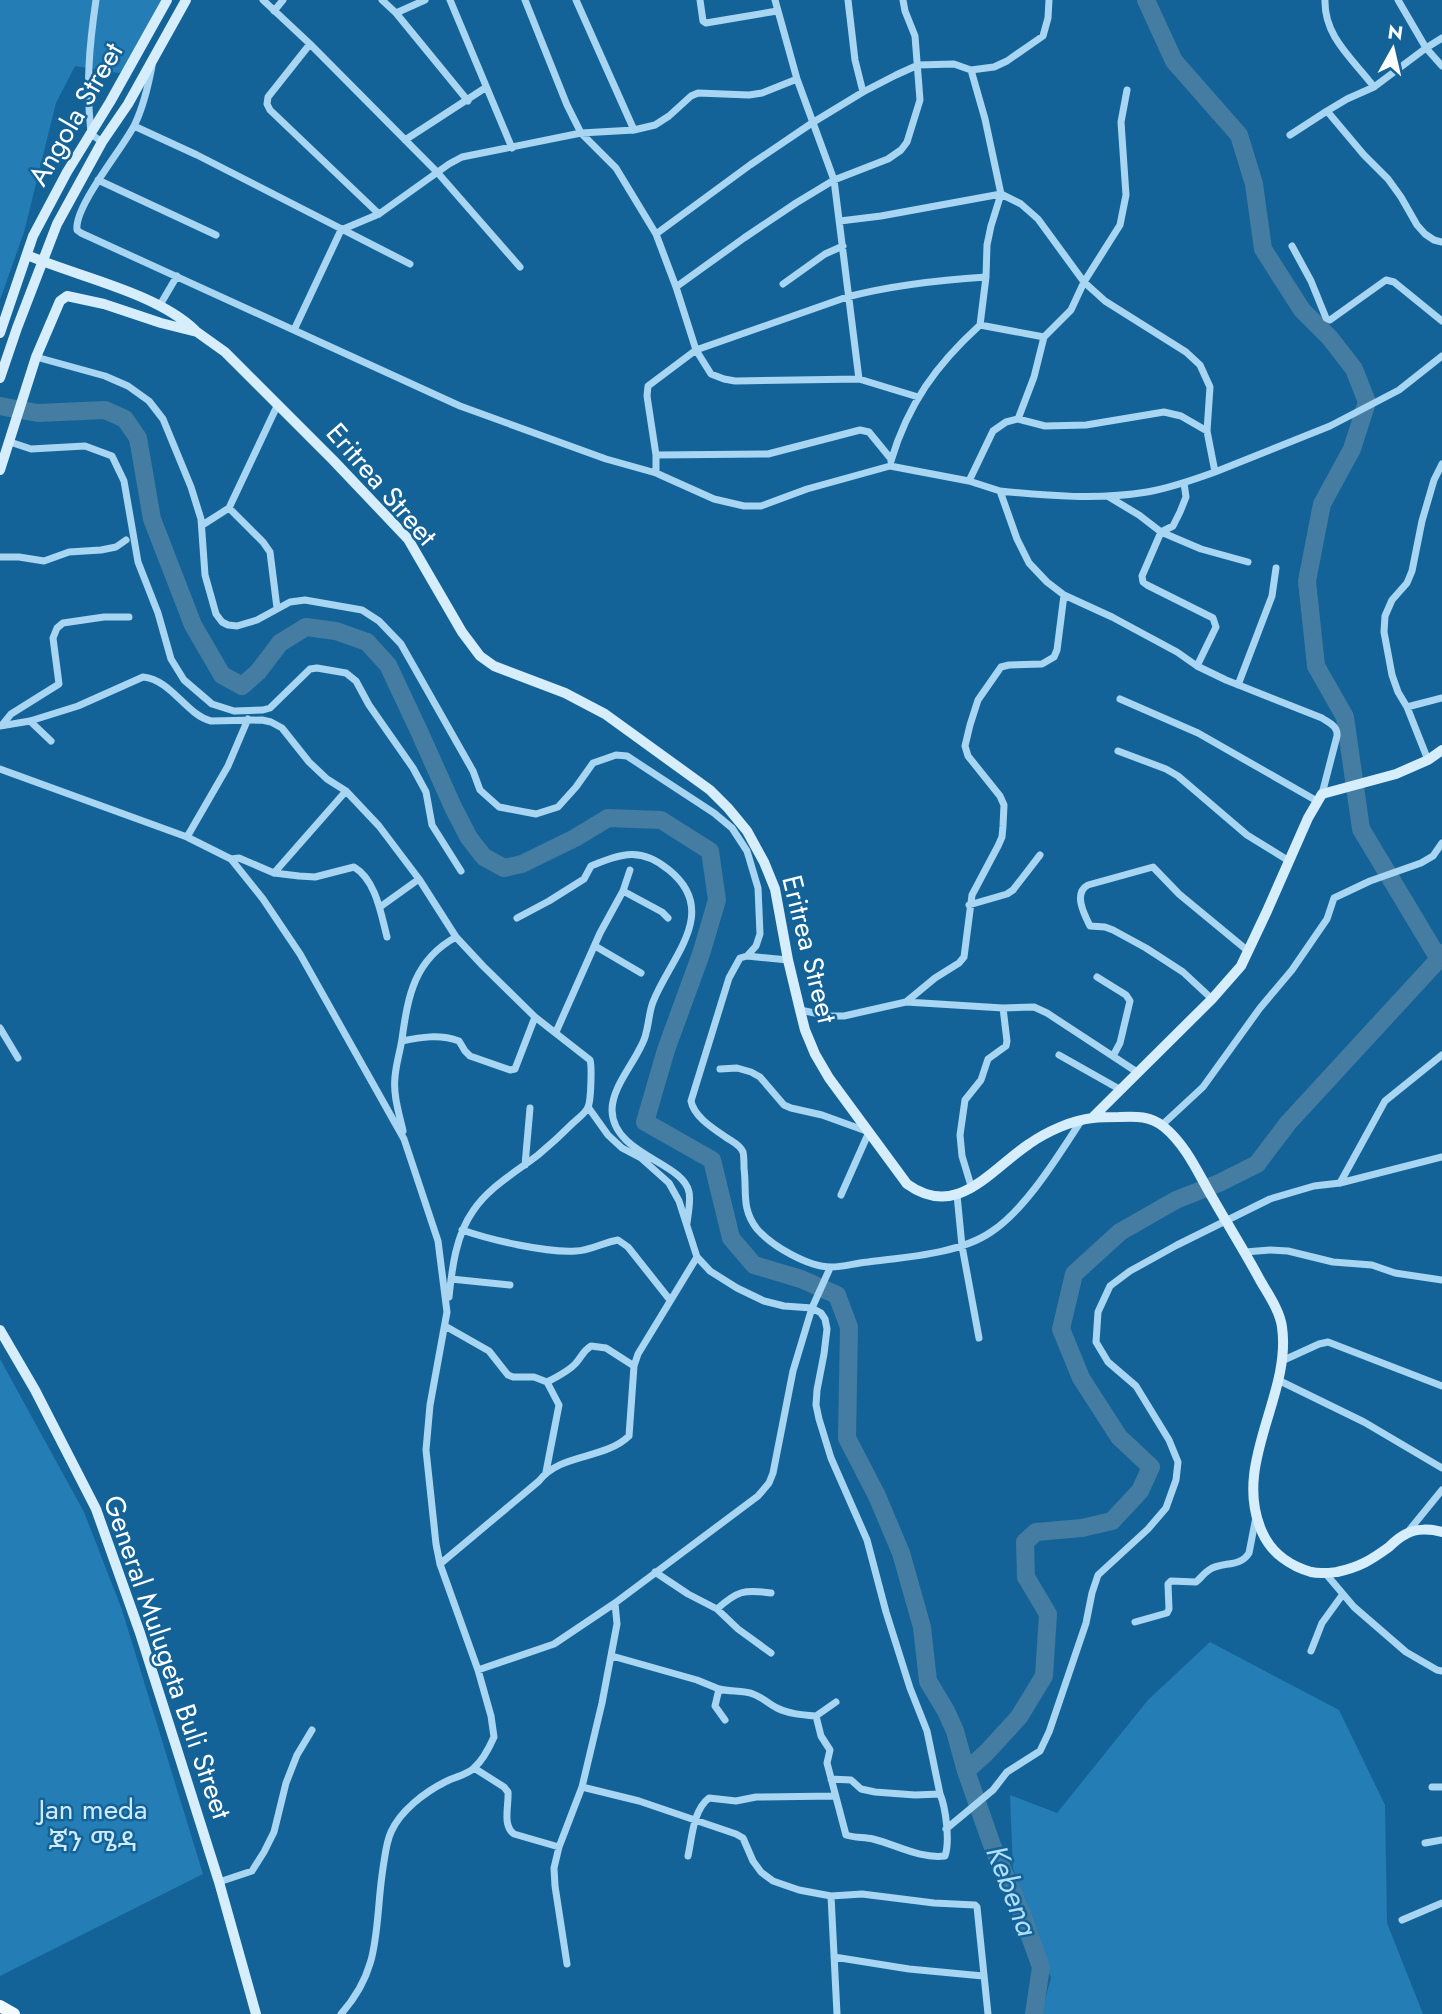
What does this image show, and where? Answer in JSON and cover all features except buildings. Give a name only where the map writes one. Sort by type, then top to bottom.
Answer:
[{"type":"main road","name":"Angola Street","points":[[0,333],[33,236],[47,207],[167,0]]},
{"type":"main road","points":[[0,378],[57,224],[186,0]]},
{"type":"main road","points":[[27,255],[160,305],[197,332]]},
{"type":"main road","name":"Eritrea Street","points":[[36,357],[60,301],[67,296],[104,304],[197,332],[225,352],[408,539],[462,632],[480,656],[494,666],[565,693],[605,714],[710,790],[747,831],[764,862],[775,889],[805,1030],[829,1078],[906,1184],[917,1192],[933,1197],[957,1195],[972,1189],[1030,1143],[1087,1119],[1139,1116],[1162,1125]]},
{"type":"main road","points":[[0,470],[36,357]]},
{"type":"main road","points":[[1087,1119],[1121,1090],[1236,973],[1320,798],[1344,788],[1408,770],[1442,750]]},
{"type":"main road","points":[[1162,1125],[1173,1135],[1192,1162],[1281,1320],[1283,1360],[1255,1469],[1253,1495],[1256,1516],[1270,1547],[1282,1558],[1313,1573],[1326,1574],[1364,1564],[1406,1533],[1431,1529],[1442,1532]]},
{"type":"main road","name":"General Mulugeta Buli Street","points":[[0,1330],[35,1390],[96,1509],[144,1645],[219,1882],[256,2014]]},
{"type":"main road","points":[[0,2006],[14,2014]]},
{"type":"street","points":[[96,0],[88,52],[88,102],[91,134],[102,142]]},
{"type":"street","points":[[263,0],[437,173],[520,267]]},
{"type":"street","points":[[275,11],[283,0]]},
{"type":"street","points":[[382,0],[396,13],[468,101]]},
{"type":"street","points":[[396,13],[425,0]]},
{"type":"street","points":[[450,0],[485,89],[512,148]]},
{"type":"street","points":[[525,0],[581,133],[616,168],[656,234],[677,287],[696,350],[711,374],[724,379],[859,379],[918,397]]},
{"type":"street","points":[[576,0],[634,130]]},
{"type":"street","points":[[700,0],[703,21],[706,23],[777,11]]},
{"type":"street","points":[[775,0],[797,79],[834,180],[859,379]]},
{"type":"street","points":[[848,0],[855,60],[863,92]]},
{"type":"street","points":[[677,287],[744,238],[834,180],[888,159],[901,150],[907,142],[920,100],[915,36],[903,0]]},
{"type":"street","points":[[656,234],[750,165],[863,92],[918,65],[954,64],[971,70],[994,67],[1007,61],[1043,36],[1049,0]]},
{"type":"street","points":[[1325,0],[1326,20],[1339,45],[1374,87]]},
{"type":"street","points":[[1398,0],[1426,48],[1442,66]]},
{"type":"street","points":[[1290,135],[1346,99],[1374,87],[1442,38]]},
{"type":"street","points":[[310,44],[268,97],[267,104],[270,110],[379,214]]},
{"type":"street","points":[[153,59],[147,94],[134,126],[99,180],[78,220],[77,230],[460,406],[606,459],[656,473],[714,499],[744,506],[761,506],[890,463],[1000,491],[1069,497],[1149,491],[1215,472],[1330,426],[1399,390],[1442,356]]},
{"type":"street","points":[[890,463],[918,397],[961,342],[980,325],[987,246],[1001,194],[971,70]]},
{"type":"street","points":[[294,330],[341,230],[379,214],[449,163],[462,157],[581,133],[634,130],[655,125],[698,93],[749,95],[762,93],[797,79]]},
{"type":"street","points":[[405,141],[485,89]]},
{"type":"street","points":[[1018,419],[1034,377],[1044,337],[1071,310],[1084,282],[1115,235],[1124,211],[1126,195],[1121,122],[1128,90]]},
{"type":"street","points":[[1327,111],[1388,179],[1417,225],[1425,234],[1442,242]]},
{"type":"street","points":[[134,126],[197,155],[410,264]]},
{"type":"street","points":[[99,180],[216,235]]},
{"type":"street","points":[[840,221],[1001,194],[1021,204],[1038,219],[1084,282],[1105,301],[1186,352],[1200,365],[1210,387],[1207,431],[1215,472]]},
{"type":"street","points":[[783,284],[825,254],[843,246]]},
{"type":"street","points":[[1292,246],[1311,281],[1326,318],[1330,320],[1386,280],[1394,282],[1442,321]]},
{"type":"street","points":[[160,305],[177,276]]},
{"type":"street","points":[[656,473],[648,386],[696,350],[847,297],[930,281],[986,277]]},
{"type":"street","points":[[980,325],[1044,337]]},
{"type":"street","points":[[36,357],[105,376],[128,386],[149,401],[163,419],[201,519],[205,575],[216,614],[228,625],[237,626],[257,620],[290,602],[305,600],[362,610],[379,621],[401,644],[473,771],[480,790],[499,807],[536,814],[558,807],[593,763],[616,755],[627,756],[733,828],[747,851],[758,888],[760,934],[756,946],[747,956]]},
{"type":"street","points":[[204,524],[229,508],[278,404]]},
{"type":"street","points":[[969,481],[993,430],[1018,419],[1045,426],[1086,425],[1164,412],[1181,416],[1207,431]]},
{"type":"street","points":[[656,455],[768,454],[860,430],[869,432],[890,463]]},
{"type":"street","points":[[10,442],[31,449],[85,446],[111,456],[124,481],[138,562],[158,613],[171,659],[184,680],[212,704],[234,712],[270,708],[310,669],[346,673],[356,681],[369,705],[413,768],[426,792],[432,825],[461,872]]},
{"type":"street","points":[[1428,760],[1392,675],[1384,632],[1385,616],[1392,600],[1407,583],[1412,572],[1422,521],[1434,480],[1442,464]]},
{"type":"street","points":[[1184,483],[1186,497],[1180,512],[1173,526],[1161,532],[1142,576],[1143,582],[1216,622],[1197,666]]},
{"type":"street","points":[[1000,491],[1029,563],[1064,595],[1112,617],[1177,652],[1197,666],[1322,718],[1335,726],[1337,736],[1320,798],[1198,733],[1120,699]]},
{"type":"street","points":[[1109,496],[1161,532],[1201,549],[1248,562]]},
{"type":"street","points":[[229,508],[264,542],[270,552],[277,608]]},
{"type":"street","points":[[0,557],[44,561],[69,552],[116,547],[126,540]]},
{"type":"street","points":[[1238,685],[1272,596],[1276,568]]},
{"type":"street","points":[[906,1002],[964,957],[972,895],[1002,837],[1003,805],[1000,796],[968,756],[965,746],[978,700],[1001,667],[1009,664],[1042,664],[1054,657],[1064,595]]},
{"type":"street","points":[[1,725],[11,714],[59,684],[53,638],[57,628],[63,623],[104,617],[130,617]]},
{"type":"street","points":[[1,725],[30,721],[78,706],[143,677],[152,678],[174,693],[204,719],[248,719],[271,722],[282,728],[310,762],[327,779],[346,791],[379,826],[419,879],[456,937],[483,967],[535,1017],[590,1060],[593,1067],[588,1107],[567,1130],[506,1177],[475,1208],[462,1230],[430,1405],[426,1451],[429,1494],[440,1564],[478,1670],[492,1716],[494,1737],[474,1768],[444,1782],[425,1795],[405,1811],[391,1830],[381,1879],[372,1962],[362,1986],[341,2014]]},
{"type":"street","points":[[1407,707],[1442,698]]},
{"type":"street","points":[[187,837],[228,766],[248,719]]},
{"type":"street","points":[[30,721],[51,741]]},
{"type":"street","points":[[1118,751],[1178,776],[1247,835],[1289,860]]},
{"type":"street","points":[[0,769],[187,837],[231,859],[263,899],[300,954],[404,1139]]},
{"type":"street","points":[[274,873],[346,791]]},
{"type":"street","points":[[1162,1125],[1203,1087],[1260,1008],[1292,970],[1327,919],[1334,898],[1433,856],[1442,843]]},
{"type":"street","points":[[517,918],[584,879],[591,866],[622,855],[642,855],[656,860],[678,877],[689,892],[693,909],[689,933],[652,1004],[646,1035],[613,1097],[612,1112],[618,1130],[626,1140],[686,1184],[690,1193],[687,1228]]},
{"type":"street","points":[[970,905],[1013,890],[1040,855]]},
{"type":"street","points":[[231,859],[239,858],[274,873],[315,877],[354,867],[369,882],[380,907],[387,937]]},
{"type":"street","points":[[1212,999],[1183,972],[1155,953],[1113,930],[1090,926],[1083,913],[1080,893],[1082,888],[1153,867],[1179,894],[1248,951]]},
{"type":"street","points":[[556,1032],[608,917],[623,891],[630,870]]},
{"type":"street","points":[[380,907],[419,879]]},
{"type":"street","points":[[623,891],[668,918]]},
{"type":"street","points":[[447,1312],[438,1241],[404,1139],[395,1077],[405,1012],[416,976],[444,943],[456,937]]},
{"type":"street","points":[[595,946],[641,973]]},
{"type":"street","points":[[756,946],[764,957]]},
{"type":"street","points":[[788,960],[747,956],[740,958],[729,978],[691,1101],[692,1108],[705,1121],[743,1152],[746,1183],[744,1198],[747,1211],[757,1228],[795,1258],[828,1270],[962,1246],[991,1233],[1046,1174],[1087,1119]]},
{"type":"street","points":[[1097,977],[1130,1000],[1120,1043],[1113,1056]]},
{"type":"street","points":[[800,1010],[844,1016],[906,1002],[1003,1008],[1034,1007],[1048,1013],[1137,1072]]},
{"type":"street","points":[[972,1189],[962,1156],[961,1118],[965,1100],[981,1080],[988,1059],[1006,1046],[1003,1008]]},
{"type":"street","points":[[401,1041],[422,1037],[449,1037],[459,1041],[470,1056],[510,1070],[515,1069],[535,1017]]},
{"type":"street","points":[[0,1028],[18,1058]]},
{"type":"street","points":[[1059,1055],[1121,1090]]},
{"type":"street","points":[[1340,1183],[1385,1101],[1442,1055]]},
{"type":"street","points":[[720,1069],[737,1068],[751,1072],[760,1077],[784,1105],[869,1132],[841,1195]]},
{"type":"street","points":[[588,1107],[608,1135],[622,1148],[641,1158],[669,1183],[679,1201],[697,1257],[710,1271],[764,1301],[812,1308],[821,1313],[827,1329],[817,1390],[819,1419],[831,1458],[867,1539],[909,1688],[927,1731],[946,1829],[945,1856],[904,1850],[872,1839],[846,1835],[827,1763],[830,1750],[821,1736],[816,1716]]},
{"type":"street","points":[[524,1165],[530,1108]]},
{"type":"street","points":[[946,1829],[993,1790],[1007,1772],[1040,1751],[1086,1623],[1098,1575],[1166,1508],[1176,1480],[1178,1462],[1169,1440],[1136,1386],[1108,1362],[1096,1342],[1098,1312],[1110,1286],[1129,1271],[1270,1199],[1314,1186],[1340,1183],[1442,1157]]},
{"type":"street","points":[[957,1195],[962,1246],[979,1338]]},
{"type":"street","points":[[462,1230],[563,1251],[578,1251],[618,1240],[628,1247],[670,1300]]},
{"type":"street","points":[[1245,1252],[1289,1251],[1334,1262],[1372,1265],[1395,1273],[1441,1277]]},
{"type":"street","points":[[440,1564],[500,1516],[546,1472],[596,1453],[629,1436],[634,1366],[638,1354],[697,1257]]},
{"type":"street","points":[[478,1670],[554,1644],[615,1603],[758,1496],[769,1483],[773,1473],[793,1371],[812,1308],[828,1270]]},
{"type":"street","points":[[451,1279],[510,1285]]},
{"type":"street","points":[[445,1326],[489,1351],[508,1375],[534,1377],[547,1382],[559,1405],[546,1472]]},
{"type":"street","points":[[1283,1360],[1328,1342],[1442,1386]]},
{"type":"street","points":[[547,1382],[569,1369],[583,1351],[591,1346],[607,1348],[634,1366]]},
{"type":"street","points":[[1278,1380],[1364,1422],[1442,1468]]},
{"type":"street","points":[[1406,1533],[1442,1490]]},
{"type":"street","points":[[1135,1622],[1167,1613],[1168,1584],[1171,1581],[1196,1582],[1210,1568],[1233,1564],[1246,1558],[1256,1516]]},
{"type":"street","points":[[655,1572],[716,1608],[738,1629],[771,1653]]},
{"type":"street","points":[[1326,1574],[1354,1606],[1406,1652],[1442,1671]]},
{"type":"street","points":[[716,1608],[740,1592],[771,1593]]},
{"type":"street","points":[[1311,1651],[1322,1623],[1343,1594]]},
{"type":"street","points":[[567,1964],[554,1868],[559,1847],[582,1787],[612,1656],[617,1624],[615,1603]]},
{"type":"street","points":[[612,1656],[733,1693],[755,1695],[779,1709],[798,1715],[816,1716],[836,1702]]},
{"type":"street","points":[[719,1689],[715,1706],[725,1720]]},
{"type":"street","points":[[219,1882],[252,1871],[264,1852],[274,1832],[286,1783],[297,1755],[312,1730]]},
{"type":"street","points":[[474,1768],[508,1792],[509,1830],[514,1834],[559,1847]]},
{"type":"street","points":[[831,1779],[851,1780],[861,1789],[875,1792],[940,1794]]},
{"type":"street","points":[[582,1787],[639,1801],[736,1834],[743,1838],[753,1861],[773,1881],[799,1890],[831,1896],[862,1894],[975,1905],[988,2014]]},
{"type":"street","points":[[1432,1787],[1442,1787]]},
{"type":"street","points":[[688,1856],[701,1805],[709,1798],[736,1801],[756,1797],[835,1796]]},
{"type":"street","points":[[1425,1843],[1442,1840]]},
{"type":"street","points":[[831,1896],[837,2014]]},
{"type":"street","points":[[1402,1920],[1442,1903]]},
{"type":"street","points":[[834,1957],[909,1969],[983,1976]]},
{"type":"green space","points":[[0,0],[164,0],[127,68],[119,73],[75,66],[56,103],[24,232],[0,300]]},
{"type":"green space","name":"Jan meda ጃን ሜዳ","points":[[0,1359],[84,1512],[122,1610],[203,1874],[0,1976]]},
{"type":"green space","points":[[1210,1642],[1339,1710],[1385,1805],[1387,1923],[1423,2014],[1041,2014],[1051,1978],[1013,1868],[1010,1795],[1057,1813],[1148,1700]]},
{"type":"waterway","points":[[1146,0],[1174,61],[1239,135],[1254,184],[1263,249],[1302,310],[1330,338],[1354,369],[1367,402],[1352,449],[1322,504],[1307,581],[1316,666],[1345,717],[1361,829],[1439,959]]},
{"type":"waterway","name":"Kebena","points":[[0,406],[38,413],[105,410],[125,419],[138,438],[152,519],[193,625],[222,675],[242,686],[258,672],[280,643],[306,627],[336,631],[367,642],[388,665],[453,807],[469,838],[484,857],[504,868],[522,864],[608,818],[661,820],[710,851],[717,900],[701,954],[666,1050],[645,1122],[712,1160],[731,1238],[754,1265],[801,1279],[837,1295],[849,1327],[847,1438],[877,1496],[901,1553],[922,1627],[928,1681],[955,1731],[992,1845],[1022,1914],[1041,1967],[1034,2014]]},
{"type":"waterway","points":[[966,1771],[1019,1717],[1044,1676],[1048,1614],[1026,1577],[1025,1542],[1036,1532],[1082,1528],[1112,1521],[1140,1491],[1151,1467],[1119,1437],[1081,1378],[1061,1329],[1074,1274],[1120,1232],[1176,1200],[1257,1164],[1288,1123],[1442,953]]}]
